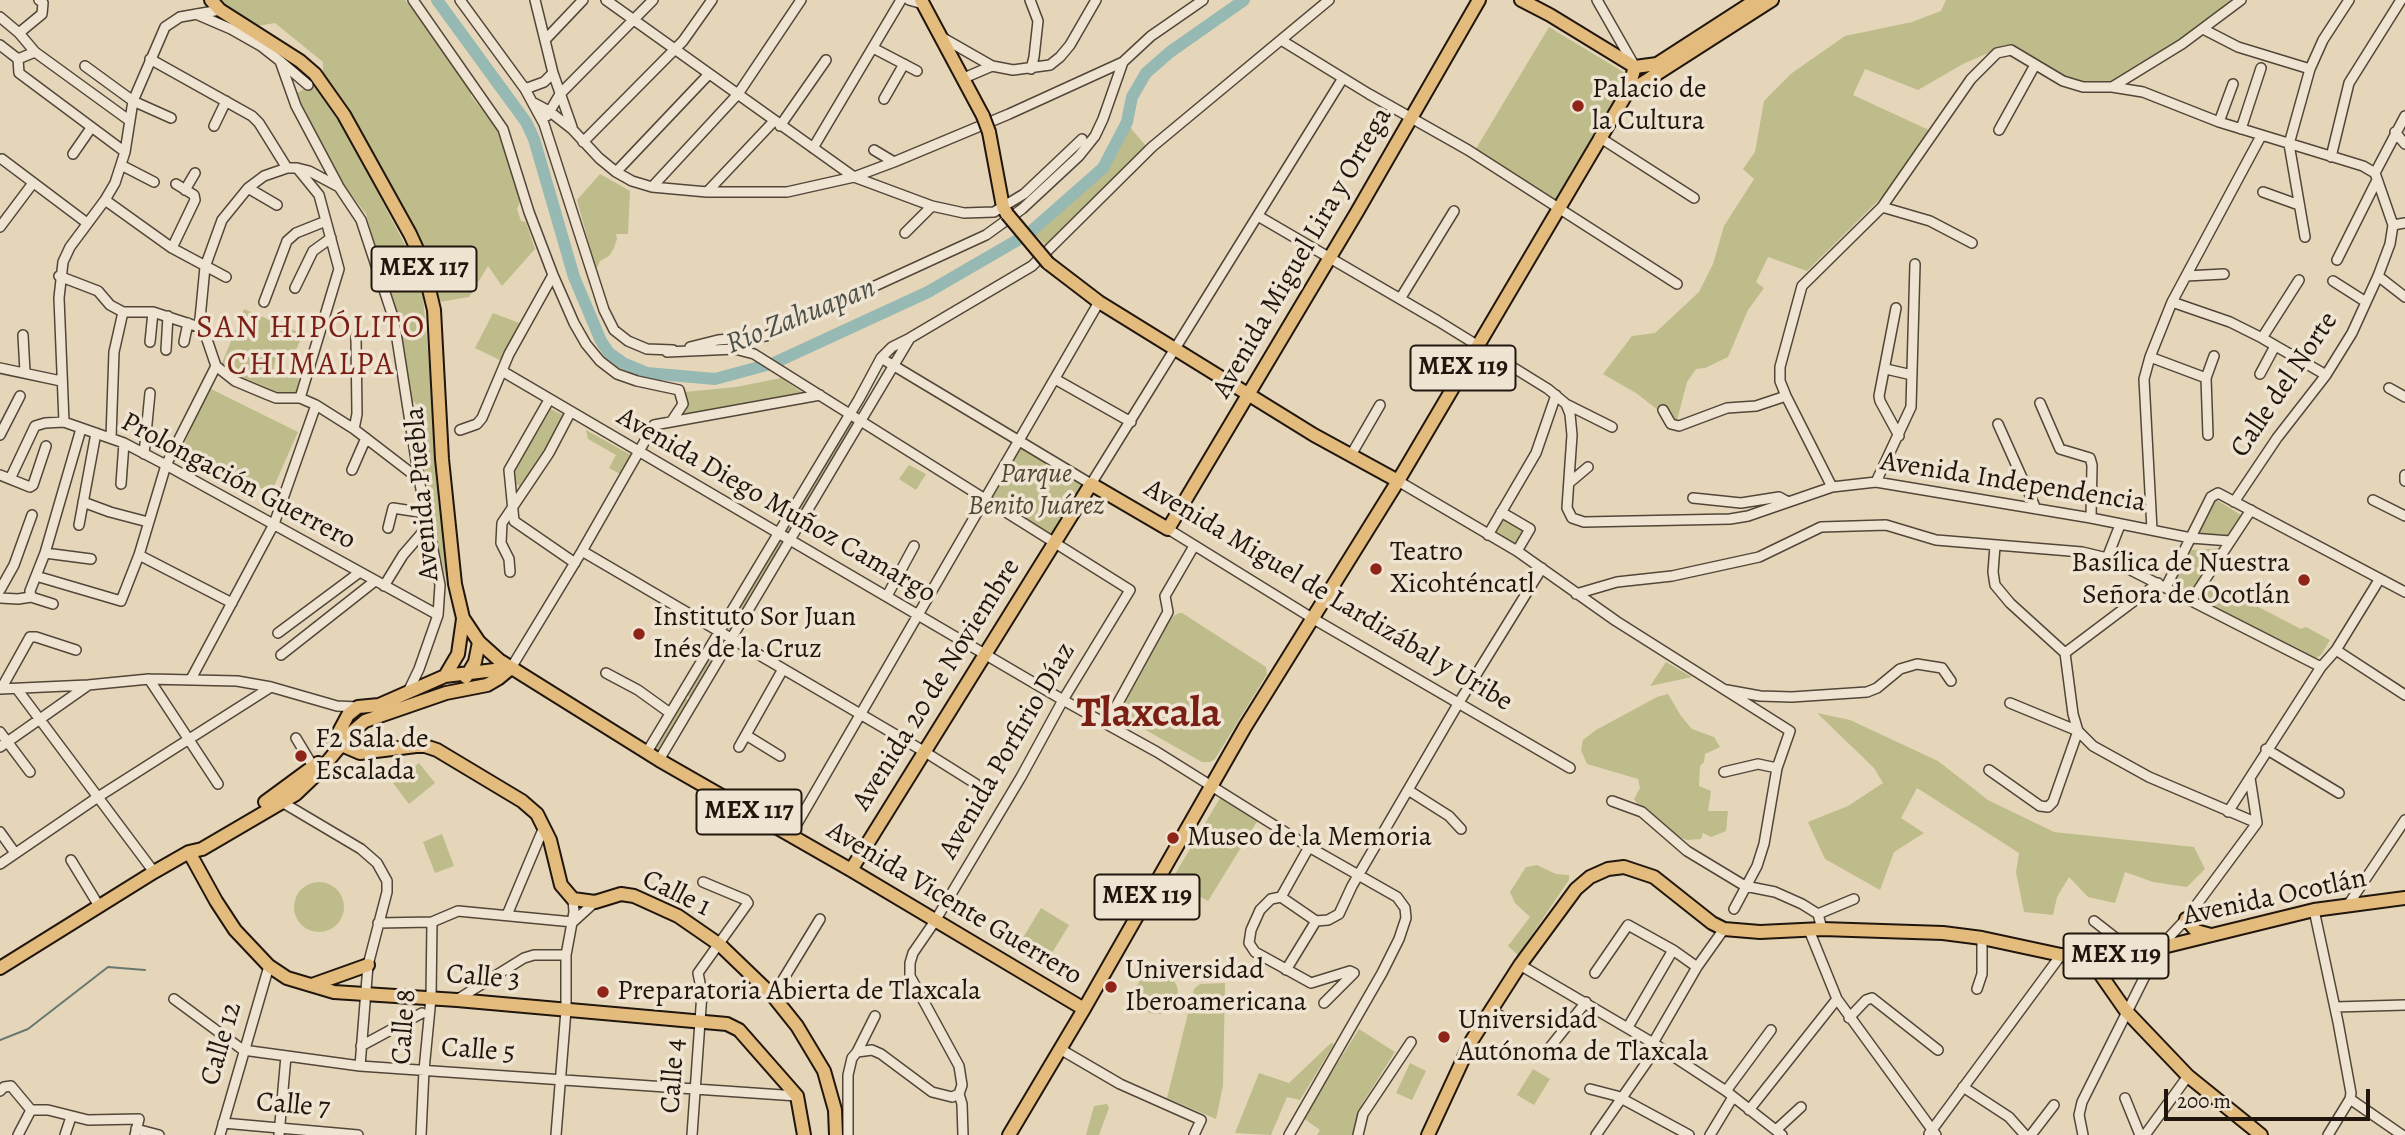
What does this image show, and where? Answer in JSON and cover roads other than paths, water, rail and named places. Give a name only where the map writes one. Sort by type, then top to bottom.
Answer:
[{"type":"main road","name":"Avenida Miguel Lira y Ortega","points":[[1168,529],[1479,0]]},
{"type":"main road","points":[[1521,0],[1635,67]]},
{"type":"main road","name":"MEX 119","points":[[1009,1135],[1245,727],[1398,481],[1626,93],[1635,67],[1657,64],[1756,4],[1772,0]]},
{"type":"main road","points":[[922,2],[986,124],[1007,206],[1053,263],[1099,302],[1398,481]]},
{"type":"main road","name":"MEX 119","points":[[1626,93],[1756,4]]},
{"type":"main road","name":"Avenida Puebla","points":[[215,5],[300,61],[315,74],[344,115],[422,260],[434,310],[445,494],[455,584],[463,618],[479,642]]},
{"type":"main road","name":"Avenida Miguel de Lardizábal y Uribe","points":[[1091,484],[1168,529]]},
{"type":"main road","name":"Avenida 20 de Noviembre","points":[[851,870],[1091,484]]},
{"type":"main road","points":[[445,676],[458,654],[463,618]]},
{"type":"main road","points":[[446,693],[471,672],[479,642]]},
{"type":"main road","name":"Avenida Vicente Guerrero","points":[[479,642],[511,667],[659,760],[851,870],[1084,1009]]},
{"type":"main road","points":[[279,799],[314,768],[340,738],[358,727],[365,710],[445,676],[511,667]]},
{"type":"main road","points":[[365,710],[487,685],[511,667]]},
{"type":"main road","points":[[0,968],[154,872],[189,852],[202,849],[279,799],[308,784],[340,738]]},
{"type":"main road","points":[[340,738],[360,753],[416,746],[432,748],[522,801],[537,814],[544,827],[551,841],[561,885],[573,900]]},
{"type":"main road","name":"Calle 3","points":[[189,852],[235,930],[269,966],[287,978],[334,992],[727,1024],[739,1030],[798,1100]]},
{"type":"main road","name":"MEX 119","points":[[1428,1135],[1456,1072],[1490,1010],[1576,889],[1600,872],[1616,867],[1633,869],[1654,877],[1712,923],[1724,929],[1760,932],[1816,930]]},
{"type":"main road","name":"Calle 1","points":[[573,900],[595,902],[621,894],[634,896],[678,916],[720,945],[773,996],[797,1027],[824,1071],[835,1110],[836,1135]]},
{"type":"main road","name":"Avenida Ocotlán","points":[[1816,930],[1943,933],[2089,958],[2160,948],[2315,909],[2405,898]]},
{"type":"main road","points":[[2186,919],[2196,931],[2212,935]]},
{"type":"main road","points":[[2089,958],[2126,1011],[2188,1076],[2261,1135]]},
{"type":"main road","points":[[312,985],[368,965]]},
{"type":"main road","points":[[798,1100],[804,1135]]},
{"type":"street","points":[[414,0],[503,129],[529,212],[574,323],[600,361],[617,374],[637,382],[679,390],[683,404],[671,422]]},
{"type":"street","points":[[460,0],[525,89],[544,124],[604,310],[614,330],[628,341],[647,349],[667,352],[744,351],[850,413],[1053,542]]},
{"type":"street","points":[[535,0],[553,73],[572,129]]},
{"type":"street","points":[[545,40],[583,0]]},
{"type":"street","points":[[606,0],[854,177],[932,206],[981,214],[994,212],[1024,194],[1082,139]]},
{"type":"street","points":[[544,124],[560,93],[653,0]]},
{"type":"street","points":[[583,142],[682,41],[712,0]]},
{"type":"street","points":[[652,187],[738,94],[801,0]]},
{"type":"street","points":[[813,148],[901,0]]},
{"type":"street","points":[[909,0],[922,2]]},
{"type":"street","points":[[1030,0],[1038,21],[1031,69]]},
{"type":"street","points":[[941,37],[992,66],[1013,70],[1050,65],[1060,57],[1096,0]]},
{"type":"street","points":[[534,103],[572,129],[616,172],[632,181],[652,187],[707,192],[788,192],[854,177],[894,162],[1123,62],[1151,36],[1203,0]]},
{"type":"street","points":[[647,752],[881,358],[892,347],[1032,266],[1152,148],[1329,0]]},
{"type":"street","points":[[1597,0],[1635,67]]},
{"type":"street","points":[[2112,87],[2203,29],[2241,0]]},
{"type":"street","points":[[2305,237],[2288,144],[2310,69],[2323,40],[2349,0]]},
{"type":"street","points":[[2331,157],[2348,83],[2401,0]]},
{"type":"street","points":[[9,53],[42,14],[41,5]]},
{"type":"street","points":[[10,479],[35,426],[46,422],[64,422],[59,276],[70,247],[105,200],[121,165],[133,101],[150,59],[166,27],[180,17],[196,14],[215,5]]},
{"type":"street","points":[[196,14],[261,46],[295,71],[308,85]]},
{"type":"street","points":[[0,17],[35,52],[130,121]]},
{"type":"street","points":[[2203,29],[2238,47],[2310,69]]},
{"type":"street","points":[[1281,40],[1559,207],[1677,284]]},
{"type":"street","points":[[0,45],[18,59]]},
{"type":"street","points":[[873,48],[917,71]]},
{"type":"street","points":[[1832,487],[1780,381],[1780,367],[1802,286],[1882,207],[1971,79],[1997,53],[2011,50],[2073,85],[2143,92],[2219,122],[2362,166],[2376,176],[2393,225],[2405,223]]},
{"type":"street","points":[[18,59],[35,52]]},
{"type":"street","points":[[18,59],[19,73],[125,152]]},
{"type":"street","points":[[150,59],[259,122],[292,168],[319,195],[339,269],[300,398]]},
{"type":"street","points":[[707,192],[777,123],[826,60]]},
{"type":"street","points":[[280,61],[296,106],[339,187],[361,220],[394,320],[419,479],[440,585],[438,615],[408,692]]},
{"type":"street","points":[[667,352],[718,340],[766,337],[986,236],[1022,209],[1079,156],[1103,119],[1123,62]]},
{"type":"street","points":[[884,99],[904,64]]},
{"type":"street","points":[[1999,130],[2035,65]]},
{"type":"street","points":[[85,66],[133,101],[171,118]]},
{"type":"street","points":[[964,78],[992,66]]},
{"type":"street","points":[[2241,129],[2261,68]]},
{"type":"street","points":[[525,89],[544,82],[553,73]]},
{"type":"street","points":[[616,172],[709,74]]},
{"type":"street","name":"Avenida 20 de Noviembre","points":[[1091,484],[1343,78]]},
{"type":"street","points":[[2219,122],[2233,84]]},
{"type":"street","points":[[214,126],[226,102]]},
{"type":"street","points":[[2337,260],[2395,132],[2405,116]]},
{"type":"street","points":[[73,153],[91,128]]},
{"type":"street","points":[[2395,132],[2405,144]]},
{"type":"street","points":[[2152,530],[2144,379],[2150,357],[2172,302],[2261,136]]},
{"type":"street","points":[[1599,137],[1694,198]]},
{"type":"street","points":[[874,150],[894,162]]},
{"type":"street","points":[[2,159],[87,223]]},
{"type":"street","points":[[121,165],[154,182]]},
{"type":"street","points":[[339,187],[309,171],[292,168],[264,176],[247,188],[222,220],[205,267],[200,300],[202,328],[216,366],[234,382],[276,398],[300,398],[316,405],[354,429],[419,479]]},
{"type":"street","points":[[186,190],[195,173]]},
{"type":"street","points":[[0,227],[33,183]]},
{"type":"street","points":[[172,248],[195,200],[194,195],[176,184]]},
{"type":"street","points":[[247,188],[277,205]]},
{"type":"street","points":[[2263,191],[2300,205]]},
{"type":"street","points":[[105,200],[172,248],[226,277]]},
{"type":"street","points":[[905,233],[932,206]]},
{"type":"street","points":[[1882,207],[1930,221],[1972,243]]},
{"type":"street","points":[[1400,299],[1454,211]]},
{"type":"street","points":[[1258,216],[1330,256],[1476,345],[1566,404],[1612,427]]},
{"type":"street","points":[[264,302],[287,241],[296,233],[326,221]]},
{"type":"street","name":"Calle del Norte","points":[[2234,502],[2277,438],[2326,375],[2352,333],[2378,276],[2390,244],[2393,225]]},
{"type":"street","points":[[295,288],[313,251],[331,238]]},
{"type":"street","points":[[1876,482],[1911,407],[1915,264]]},
{"type":"street","points":[[2186,276],[2224,274]]},
{"type":"street","points":[[460,430],[477,424],[482,418],[502,371],[553,275]]},
{"type":"street","points":[[59,276],[99,291],[110,305],[123,312],[153,312],[202,328]]},
{"type":"street","points":[[2378,276],[2405,297]]},
{"type":"street","points":[[2262,338],[2299,280]]},
{"type":"street","points":[[2333,281],[2366,302]]},
{"type":"street","points":[[790,836],[1099,302]]},
{"type":"street","points":[[2172,302],[2230,322],[2326,375]]},
{"type":"street","points":[[1896,308],[1880,401],[1899,436]]},
{"type":"street","points":[[111,438],[114,352],[123,312]]},
{"type":"street","points":[[150,342],[153,312]]},
{"type":"street","points":[[166,349],[168,316]]},
{"type":"street","points":[[184,342],[188,323]]},
{"type":"street","points":[[23,335],[25,372]]},
{"type":"street","points":[[354,429],[357,414],[356,338]]},
{"type":"street","points":[[659,760],[910,338]]},
{"type":"street","points":[[2260,374],[2275,346]]},
{"type":"street","points":[[2208,435],[2206,378],[2214,356]]},
{"type":"street","points":[[2150,357],[2206,378]]},
{"type":"street","name":"Avenida Miguel de Lardizábal y Uribe","points":[[881,358],[1091,484]]},
{"type":"street","points":[[36,576],[121,601],[139,555],[166,465],[216,366]]},
{"type":"street","points":[[0,368],[61,381]]},
{"type":"street","points":[[1886,369],[1912,375]]},
{"type":"street","name":"Avenida Diego Muñoz Camargo","points":[[502,371],[1063,700],[1107,723],[1309,847],[1397,897],[1405,908],[1404,924],[1382,973],[1289,1135]]},
{"type":"street","points":[[1055,379],[1131,422]]},
{"type":"street","points":[[2389,388],[2405,397]]},
{"type":"street","points":[[144,454],[150,393]]},
{"type":"street","points":[[511,667],[575,563],[654,425],[820,395]]},
{"type":"street","points":[[1488,535],[1536,453],[1556,395]]},
{"type":"street","points":[[0,435],[20,396]]},
{"type":"street","points":[[1663,410],[1671,424],[1679,426],[1727,408],[1756,406],[1786,396]]},
{"type":"street","points":[[549,400],[509,470],[513,521],[575,563]]},
{"type":"street","points":[[2040,403],[2060,449],[2090,458],[2091,518]]},
{"type":"street","name":"Avenida Independencia","points":[[1566,404],[1572,435],[1567,508],[1572,518],[1584,522],[1730,519],[1748,516],[1832,487],[1876,482],[2091,518],[2191,538],[2230,541]]},
{"type":"street","points":[[191,679],[274,524],[316,405]]},
{"type":"street","points":[[1351,455],[1380,405]]},
{"type":"street","points":[[510,572],[509,559],[501,543],[502,527],[570,413]]},
{"type":"street","name":"Prolongación Guerrero","points":[[64,422],[124,443],[438,615]]},
{"type":"street","points":[[1998,424],[2036,509]]},
{"type":"street","points":[[31,597],[30,591],[46,553],[81,429]]},
{"type":"street","points":[[79,525],[96,433]]},
{"type":"street","points":[[352,470],[366,439]]},
{"type":"street","points":[[121,484],[124,443]]},
{"type":"street","points":[[0,475],[26,487],[33,485],[46,446]]},
{"type":"street","points":[[1569,483],[1588,467]]},
{"type":"street","points":[[2405,475],[2405,481]]},
{"type":"street","points":[[1398,481],[1517,551],[1576,594],[1790,731],[1777,768],[1764,844],[1757,866],[1734,909]]},
{"type":"street","points":[[2065,653],[2162,585],[2191,538],[2211,497],[2218,493],[2405,592]]},
{"type":"street","points":[[1693,498],[1741,503],[1779,497],[1788,502]]},
{"type":"street","points":[[2373,500],[2405,516]]},
{"type":"street","points":[[83,502],[148,522]]},
{"type":"street","points":[[388,528],[393,508],[425,513]]},
{"type":"street","points":[[2191,601],[2251,510]]},
{"type":"street","points":[[1501,512],[1530,529],[1517,551]]},
{"type":"street","points":[[0,590],[14,565],[32,515]]},
{"type":"street","points":[[1576,594],[1617,582],[1672,576],[1759,557],[1821,527],[1874,523],[1936,540],[2082,552],[2107,558],[2321,667]]},
{"type":"street","points":[[2107,558],[2120,525]]},
{"type":"street","points":[[384,586],[403,555],[428,526]]},
{"type":"street","name":"Avenida Miguel de Lardizábal y Uribe","points":[[1168,529],[1312,618],[1570,768]]},
{"type":"street","name":"Avenida Porfirio Díaz","points":[[963,1135],[959,1066],[910,976],[913,953],[935,921],[1130,590],[1053,542]]},
{"type":"street","points":[[887,596],[914,546]]},
{"type":"street","points":[[1107,723],[1168,611],[1165,596],[1194,546]]},
{"type":"street","points":[[1989,770],[2040,806],[2048,807],[2053,802],[2078,731],[2073,714],[2065,653],[2010,603],[1995,585],[1995,546]]},
{"type":"street","points":[[582,551],[976,784]]},
{"type":"street","points":[[46,553],[91,559]]},
{"type":"street","points":[[139,555],[232,603]]},
{"type":"street","points":[[1324,1003],[1353,973],[1350,971],[1311,983],[1255,952],[1249,943],[1251,930],[1260,910],[1271,898],[1281,897],[1316,921],[1328,920],[1339,914],[1358,875],[1458,704],[1542,568]]},
{"type":"street","points":[[278,633],[360,572]]},
{"type":"street","points":[[2228,812],[2266,749],[2321,667],[2336,650],[2379,580]]},
{"type":"street","points":[[281,655],[374,581]]},
{"type":"street","points":[[0,598],[31,597],[53,604]]},
{"type":"street","points":[[76,650],[36,637],[30,638],[1,689],[149,679],[237,681],[271,687],[337,706],[365,710]]},
{"type":"street","points":[[2336,650],[2405,695]]},
{"type":"street","points":[[1722,689],[1760,696],[1792,697],[1867,692],[1877,688],[1900,669],[1917,664],[1942,668],[1951,681]]},
{"type":"street","points":[[739,747],[783,669]]},
{"type":"street","points":[[606,673],[638,690],[670,713]]},
{"type":"street","points":[[149,679],[218,784]]},
{"type":"street","points":[[4,744],[88,685]]},
{"type":"street","points":[[0,864],[98,797],[271,687]]},
{"type":"street","points":[[18,689],[154,872]]},
{"type":"street","points":[[681,694],[694,701]]},
{"type":"street","points":[[2010,703],[2078,731],[2093,746],[2149,777],[2257,822]]},
{"type":"street","points":[[337,706],[340,738]]},
{"type":"street","points":[[0,732],[4,744],[30,772]]},
{"type":"street","points":[[746,736],[780,756]]},
{"type":"street","points":[[296,738],[314,768]]},
{"type":"street","points":[[2266,749],[2339,793]]},
{"type":"street","points":[[1724,772],[1758,764],[1777,768]]},
{"type":"street","points":[[2083,1135],[2079,1115],[2082,1102],[2160,948],[2186,919],[2257,822],[2250,778]]},
{"type":"street","points":[[1408,790],[1449,816],[1461,829]]},
{"type":"street","points":[[279,799],[361,849],[377,863],[387,881],[387,892],[368,965],[360,1066]]},
{"type":"street","points":[[1612,801],[1642,812],[1688,851],[1745,886],[1775,892],[1818,914]]},
{"type":"street","points":[[2348,905],[2405,820]]},
{"type":"street","points":[[507,915],[544,827]]},
{"type":"street","points":[[0,832],[15,853]]},
{"type":"street","points":[[1281,897],[1309,847]]},
{"type":"street","points":[[71,860],[99,906]]},
{"type":"street","name":"Calle 4","points":[[692,1135],[702,993],[698,973],[748,903],[703,882]]},
{"type":"street","points":[[1818,914],[1854,899]]},
{"type":"street","points":[[556,1135],[566,1010],[566,955],[573,922],[573,900]]},
{"type":"street","points":[[378,923],[432,922],[458,911],[573,922],[595,902]]},
{"type":"street","points":[[2315,909],[2350,1098],[2328,1135]]},
{"type":"street","points":[[1818,914],[1816,930],[1837,999],[1932,1134],[1963,1087],[2061,955]]},
{"type":"street","points":[[773,996],[820,919]]},
{"type":"street","points":[[1286,970],[1316,921]]},
{"type":"street","points":[[2094,921],[2135,953]]},
{"type":"street","name":"Calle 8","points":[[421,1135],[431,998],[432,922]]},
{"type":"street","points":[[1595,973],[1628,925],[1698,967]]},
{"type":"street","points":[[1596,1135],[1656,1044],[1698,967],[1724,929]]},
{"type":"street","points":[[1978,989],[1982,974],[1982,938]]},
{"type":"street","points":[[1628,1027],[1673,950]]},
{"type":"street","points":[[457,1000],[524,958],[566,955]]},
{"type":"street","points":[[1520,965],[1656,1044],[1730,1094],[1779,1133],[1801,1107]]},
{"type":"street","name":"Calle 12","points":[[220,1135],[269,966]]},
{"type":"street","points":[[1849,1018],[1866,1000],[1872,998],[1938,1050]]},
{"type":"street","name":"Calle 5","points":[[174,999],[243,1050],[360,1066],[559,1079],[798,1100]]},
{"type":"street","points":[[1749,1110],[1837,999]]},
{"type":"street","points":[[1547,1051],[1586,1002]]},
{"type":"street","points":[[2335,1007],[2405,1005]]},
{"type":"street","points":[[1490,1010],[1508,1020]]},
{"type":"street","points":[[361,1046],[422,1013]]},
{"type":"street","points":[[848,1135],[848,1075],[852,1058],[875,1016]]},
{"type":"street","points":[[1710,1135],[1730,1094],[1771,1030]]},
{"type":"street","points":[[1358,1135],[1363,1114],[1411,1042]]},
{"type":"street","points":[[1060,1049],[1120,1084],[1201,1120],[1194,1135]]},
{"type":"street","points":[[857,1052],[872,1050],[881,1054],[932,1092],[952,1097],[959,1094]]},
{"type":"street","points":[[279,1131],[286,1056]]},
{"type":"street","points":[[2125,1098],[2143,1135],[2188,1076]]},
{"type":"street","points":[[0,1091],[11,1086],[31,1110]]},
{"type":"street","points":[[1963,1087],[2009,1117],[2025,1135]]},
{"type":"street","points":[[1590,1089],[1621,1098],[1689,1135]]},
{"type":"street","points":[[2350,1098],[2402,1135]]},
{"type":"street","points":[[2031,1135],[2054,1105]]},
{"type":"street","points":[[31,1110],[48,1110],[88,1120],[139,1119],[135,1132],[159,1135]]},
{"type":"street","points":[[18,1135],[31,1110]]},
{"type":"street","points":[[65,1135],[71,1117]]},
{"type":"street","name":"Calle 7","points":[[223,1123],[279,1131],[358,1135]]},
{"type":"waterway","name":"Río Zahuapan","points":[[437,0],[526,122],[534,139],[574,277],[601,341],[609,353],[623,363],[647,373],[715,379],[774,363],[928,292],[1028,234],[1103,168],[1127,122],[1132,97],[1146,73],[1170,52],[1244,0]]},
{"type":"waterway","points":[[0,1040],[28,1029],[108,967],[145,970]]},
{"type":"place","name":"Palacio de la Cultura","points":[[1578,106]]},
{"type":"place","name":"Teatro Xicohténcatl","points":[[1376,569]]},
{"type":"place","name":"Basílica de Nuestra Señora de Ocotlán","points":[[2304,580]]},
{"type":"place","name":"Instituto Sor Juan Inés de la Cruz","points":[[639,634]]},
{"type":"place","name":"F2 Sala de Escalada","points":[[301,756]]},
{"type":"place","name":"Museo de la Memoria","points":[[1173,838]]},
{"type":"place","name":"Universidad Iberoamericana","points":[[1111,987]]},
{"type":"place","name":"Preparatoria Abierta de Tlaxcala","points":[[603,992]]},
{"type":"place","name":"Universidad Autónoma de Tlaxcala","points":[[1444,1037]]},
{"type":"district","name":"SAN HIPÓLITO CHIMALPA","points":[[311,348]]},
{"type":"district","name":"Tlaxcala","points":[[1149,716]]},
{"type":"park label","name":"Parque Benito Juárez","points":[[1036,491]]}]
